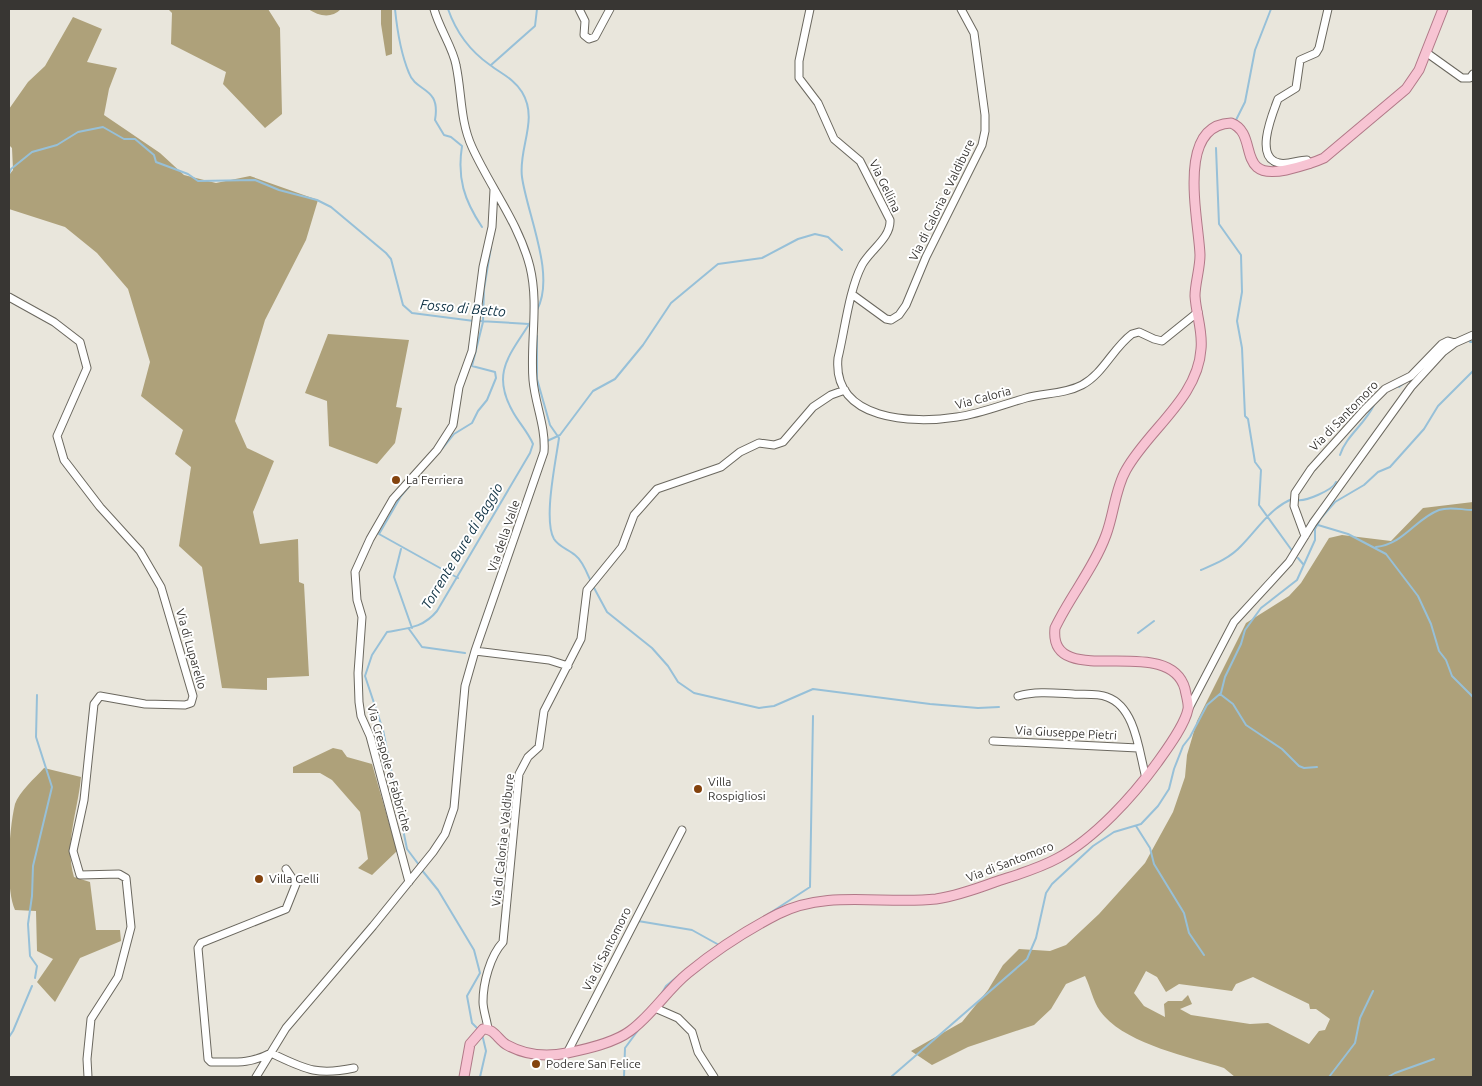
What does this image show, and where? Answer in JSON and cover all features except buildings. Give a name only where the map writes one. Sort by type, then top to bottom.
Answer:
[{"type":"main road","points":[[1189,708],[1182,682],[1173,670],[1149,663],[1070,658],[1057,648],[1054,633],[1060,617],[1091,566],[1106,536],[1127,468],[1167,419],[1195,373],[1201,350],[1195,296],[1200,256],[1194,194],[1197,152],[1202,138],[1219,126],[1231,123],[1239,128],[1254,165],[1258,169],[1273,172],[1310,164],[1335,151],[1406,89],[1426,52],[1443,9]]},
{"type":"main road","name":"Via di Santomoro","points":[[482,1032],[506,1045],[528,1052],[549,1056],[567,1053],[620,1037],[630,1031],[687,974],[715,953],[762,923],[796,906],[822,900],[940,898],[967,892],[1050,862],[1064,855],[1104,824],[1146,778],[1169,746],[1189,708]]},
{"type":"main road","points":[[464,1077],[469,1047],[482,1032]]},
{"type":"street","points":[[434,9],[441,31],[456,64],[459,102],[471,145],[494,189]]},
{"type":"street","points":[[580,9],[585,21],[584,34],[589,39],[595,36],[610,9]]},
{"type":"street","name":"Via Gellina","points":[[810,9],[799,61],[799,78],[818,103],[834,139],[860,161],[890,220],[889,231],[867,256],[858,274],[852,295]]},
{"type":"street","name":"Via di Caloria e Valdibure","points":[[852,295],[886,319],[891,320],[899,315],[913,290],[926,257],[982,145],[986,131],[986,115],[974,33],[961,9]]},
{"type":"street","points":[[1310,164],[1307,160],[1281,164],[1275,162],[1269,158],[1266,151],[1266,143],[1278,99],[1296,88],[1300,60],[1316,53],[1328,9]]},
{"type":"street","points":[[1426,52],[1462,78],[1470,78],[1473,74]]},
{"type":"street","name":"Via della Valle","points":[[409,882],[442,840],[452,816],[463,697],[475,651],[542,463],[545,446],[533,382],[534,297],[530,268],[518,232],[494,189]]},
{"type":"street","name":"Via Crespole e Fabbriche","points":[[409,882],[370,736],[360,716],[358,673],[362,623],[357,600],[356,572],[370,539],[393,499],[437,450],[453,424],[459,387],[472,352],[484,266],[492,227],[494,189]]},
{"type":"street","name":"Via Caloria","points":[[852,295],[837,370],[845,390],[854,403],[873,412],[921,420],[958,417],[1010,402],[1080,386],[1091,379],[1132,334],[1139,332],[1162,341],[1198,312]]},
{"type":"street","name":"Via di Luparello","points":[[9,297],[54,322],[80,342],[87,368],[57,436],[64,460],[100,507],[140,552],[161,588],[193,696],[191,703],[185,705],[144,704],[100,696],[94,704],[84,800],[72,851],[80,875],[119,874],[126,878],[127,899],[132,920],[118,977],[91,1019],[87,1058],[88,1077]]},
{"type":"street","name":"Via di Santomoro","points":[[1189,708],[1234,622],[1289,562],[1305,536],[1411,387],[1443,352],[1455,343],[1473,335]]},
{"type":"street","name":"Via di Santomoro","points":[[1305,536],[1294,506],[1295,493],[1311,469],[1385,389],[1411,376],[1442,344],[1448,341],[1455,343]]},
{"type":"street","name":"Via di Caloria e Valdibure","points":[[482,1032],[484,992],[495,951],[503,942],[519,774],[528,757],[539,747],[544,710],[581,639],[587,590],[622,547],[634,515],[657,489],[721,467],[740,452],[759,443],[774,445],[783,442],[813,407],[831,395],[845,390]]},
{"type":"street","points":[[475,651],[549,660],[568,666]]},
{"type":"street","points":[[1018,696],[1035,692],[1109,697],[1119,704],[1127,714],[1146,778]]},
{"type":"street","name":"Via Giuseppe Pietri","points":[[993,741],[1138,748]]},
{"type":"street","name":"Via di Santomoro","points":[[567,1053],[682,830]]},
{"type":"street","points":[[286,869],[296,884],[286,909],[201,943],[198,948],[208,1059],[211,1062],[248,1062],[271,1053],[316,1072],[334,1073],[354,1068]]},
{"type":"street","points":[[256,1077],[286,1028],[409,882]]},
{"type":"street","points":[[655,1008],[678,1018],[692,1032],[698,1052],[714,1077]]},
{"type":"shaded area","points":[[168,9],[268,9],[280,28],[282,114],[265,128],[223,84],[226,72],[171,44],[172,13]]},
{"type":"shaded area","points":[[308,9],[341,9],[333,14],[325,15]]},
{"type":"shaded area","points":[[381,9],[392,9],[392,54],[386,56],[381,24]]},
{"type":"shaded area","points":[[73,17],[102,29],[87,62],[117,68],[109,89],[104,115],[160,153],[184,175],[216,183],[250,176],[318,200],[306,240],[265,320],[235,421],[247,448],[274,461],[253,512],[260,544],[298,539],[299,582],[304,584],[309,676],[267,678],[267,690],[222,688],[202,567],[179,546],[191,467],[175,454],[183,430],[141,396],[150,362],[128,289],[97,253],[65,227],[9,209],[9,175],[13,170],[12,148],[9,145],[9,109],[28,82],[45,66]]},
{"type":"shaded area","points":[[328,334],[409,340],[396,407],[402,408],[395,443],[377,464],[329,446],[327,401],[305,393]]},
{"type":"shaded area","points":[[1473,502],[1473,1077],[1235,1077],[1224,1068],[1157,1047],[1124,1032],[1100,1011],[1085,976],[1066,984],[1051,1009],[1034,1025],[968,1047],[932,1065],[911,1051],[962,1022],[988,990],[1003,965],[1019,949],[1050,951],[1066,945],[1099,914],[1145,863],[1173,812],[1185,777],[1187,755],[1197,721],[1246,623],[1289,596],[1301,583],[1329,538],[1342,535],[1391,541],[1423,508]],"holes":[[[1146,971],[1157,977],[1166,992],[1179,984],[1232,991],[1236,984],[1253,977],[1309,1004],[1310,1009],[1316,1009],[1330,1019],[1325,1030],[1319,1031],[1309,1044],[1268,1023],[1250,1024],[1191,1015],[1180,1009],[1192,1004],[1188,995],[1182,1001],[1168,1001],[1164,1004],[1165,1017],[1144,1006],[1134,993]]]},
{"type":"shaded area","points":[[333,748],[342,750],[347,757],[372,764],[397,851],[372,875],[358,868],[368,859],[360,812],[332,780],[320,773],[293,773],[293,767]]},
{"type":"shaded area","points":[[44,768],[81,777],[70,852],[74,877],[90,882],[96,930],[120,930],[121,941],[80,958],[55,1002],[37,982],[53,959],[37,951],[36,911],[15,910],[9,873],[11,828],[15,804],[24,790]]},
{"type":"waterway","points":[[395,9],[400,41],[409,73],[412,79],[431,95],[436,109],[435,120],[444,135],[451,137],[462,146],[460,168],[463,188],[466,198],[482,227]]},
{"type":"waterway","name":"Torrente Bure di Baggio","points":[[448,9],[455,25],[470,47],[483,60],[508,77],[522,92],[527,103],[529,113],[522,177],[542,262],[542,296],[537,310]]},
{"type":"waterway","points":[[491,65],[535,26],[537,9]]},
{"type":"waterway","points":[[1235,122],[1245,102],[1255,50],[1271,9]]},
{"type":"waterway","name":"Fosso di Betto","points":[[9,174],[11,169],[32,152],[57,145],[78,132],[103,127],[124,139],[135,139],[154,155],[156,162],[188,174],[198,181],[255,180],[279,190],[317,200],[331,207],[391,259],[403,305],[412,313],[474,321]]},
{"type":"waterway","points":[[1216,148],[1219,224],[1241,255],[1242,292],[1237,321],[1242,348],[1245,416],[1248,419],[1255,462],[1261,470],[1259,505],[1293,552]]},
{"type":"waterway","points":[[545,442],[560,435],[593,391],[615,379],[643,345],[671,303],[718,264],[762,258],[798,239],[815,234],[828,237],[842,250]]},
{"type":"waterway","points":[[442,449],[454,434],[472,423],[478,411],[487,400],[496,378],[495,372],[472,366],[483,322],[484,289],[491,247]]},
{"type":"waterway","name":"Fosso di Betto","points":[[479,321],[529,324]]},
{"type":"waterway","name":"Torrente Bure di Baggio","points":[[419,865],[407,849],[383,730],[365,676],[372,655],[387,632],[421,624],[432,617],[437,611],[530,453],[533,444],[506,398],[503,374],[510,354],[531,321]]},
{"type":"waterway","points":[[537,336],[537,379],[550,425],[559,438],[551,490],[551,530],[556,542],[580,560],[591,582]]},
{"type":"waterway","points":[[891,1077],[1027,959],[1036,938],[1046,893],[1052,884],[1093,846],[1114,832],[1141,824],[1158,806],[1169,789],[1183,746],[1207,705],[1221,693],[1225,677],[1241,644],[1245,630],[1261,608],[1297,580],[1315,540],[1315,529],[1321,518],[1335,502],[1364,485],[1378,472],[1390,467],[1424,429],[1438,406],[1473,371]]},
{"type":"waterway","points":[[1399,387],[1404,383]]},
{"type":"waterway","points":[[1340,455],[1347,442],[1374,405]]},
{"type":"waterway","points":[[1297,500],[1318,495],[1336,482]]},
{"type":"waterway","points":[[411,484],[401,496],[379,534],[458,578]]},
{"type":"waterway","points":[[1201,570],[1232,554],[1270,514],[1292,499]]},
{"type":"waterway","points":[[1376,547],[1394,541],[1423,519],[1439,510],[1452,508],[1473,510]]},
{"type":"waterway","points":[[1318,525],[1348,534],[1386,554],[1418,596],[1431,624],[1439,651],[1446,660],[1452,676],[1473,697]]},
{"type":"waterway","points":[[401,549],[394,577],[412,628]]},
{"type":"waterway","points":[[1298,558],[1303,564]]},
{"type":"waterway","points":[[593,586],[607,612],[652,648],[668,666],[678,682],[694,693],[759,708],[774,706],[813,689],[930,704],[978,708],[999,707]]},
{"type":"waterway","points":[[1138,633],[1154,621]]},
{"type":"waterway","points":[[409,629],[422,647],[465,653]]},
{"type":"waterway","points":[[1220,694],[1233,704],[1246,725],[1282,749],[1299,766],[1304,768],[1317,767]]},
{"type":"waterway","points":[[35,978],[37,966],[30,956],[28,924],[32,896],[33,866],[52,787],[36,737],[37,695]]},
{"type":"waterway","points":[[767,915],[810,887],[813,716]]},
{"type":"waterway","points":[[1136,826],[1150,848],[1154,864],[1184,913],[1189,933],[1204,955]]},
{"type":"waterway","name":"Torrente Bure di Baggio","points":[[421,869],[438,890],[474,950],[480,973],[467,996],[472,1023],[479,1030]]},
{"type":"waterway","points":[[638,921],[692,930],[719,945]]},
{"type":"waterway","points":[[662,993],[666,986],[677,977]]},
{"type":"waterway","points":[[9,1037],[32,986]]},
{"type":"waterway","points":[[1329,1077],[1355,1043],[1360,1018],[1373,991]]},
{"type":"waterway","points":[[624,1077],[625,1048],[639,1029]]},
{"type":"waterway","name":"Torrente Bure di Baggio","points":[[480,1077],[486,1051],[482,1034]]},
{"type":"waterway","points":[[1388,1077],[1434,1059]]},
{"type":"place","name":"La Ferriera","points":[[396,480]]},
{"type":"place","name":"Villa Rospigliosi","points":[[698,789]]},
{"type":"place","name":"Villa Gelli","points":[[259,879]]},
{"type":"place","name":"Podere San Felice","points":[[536,1064]]}]
